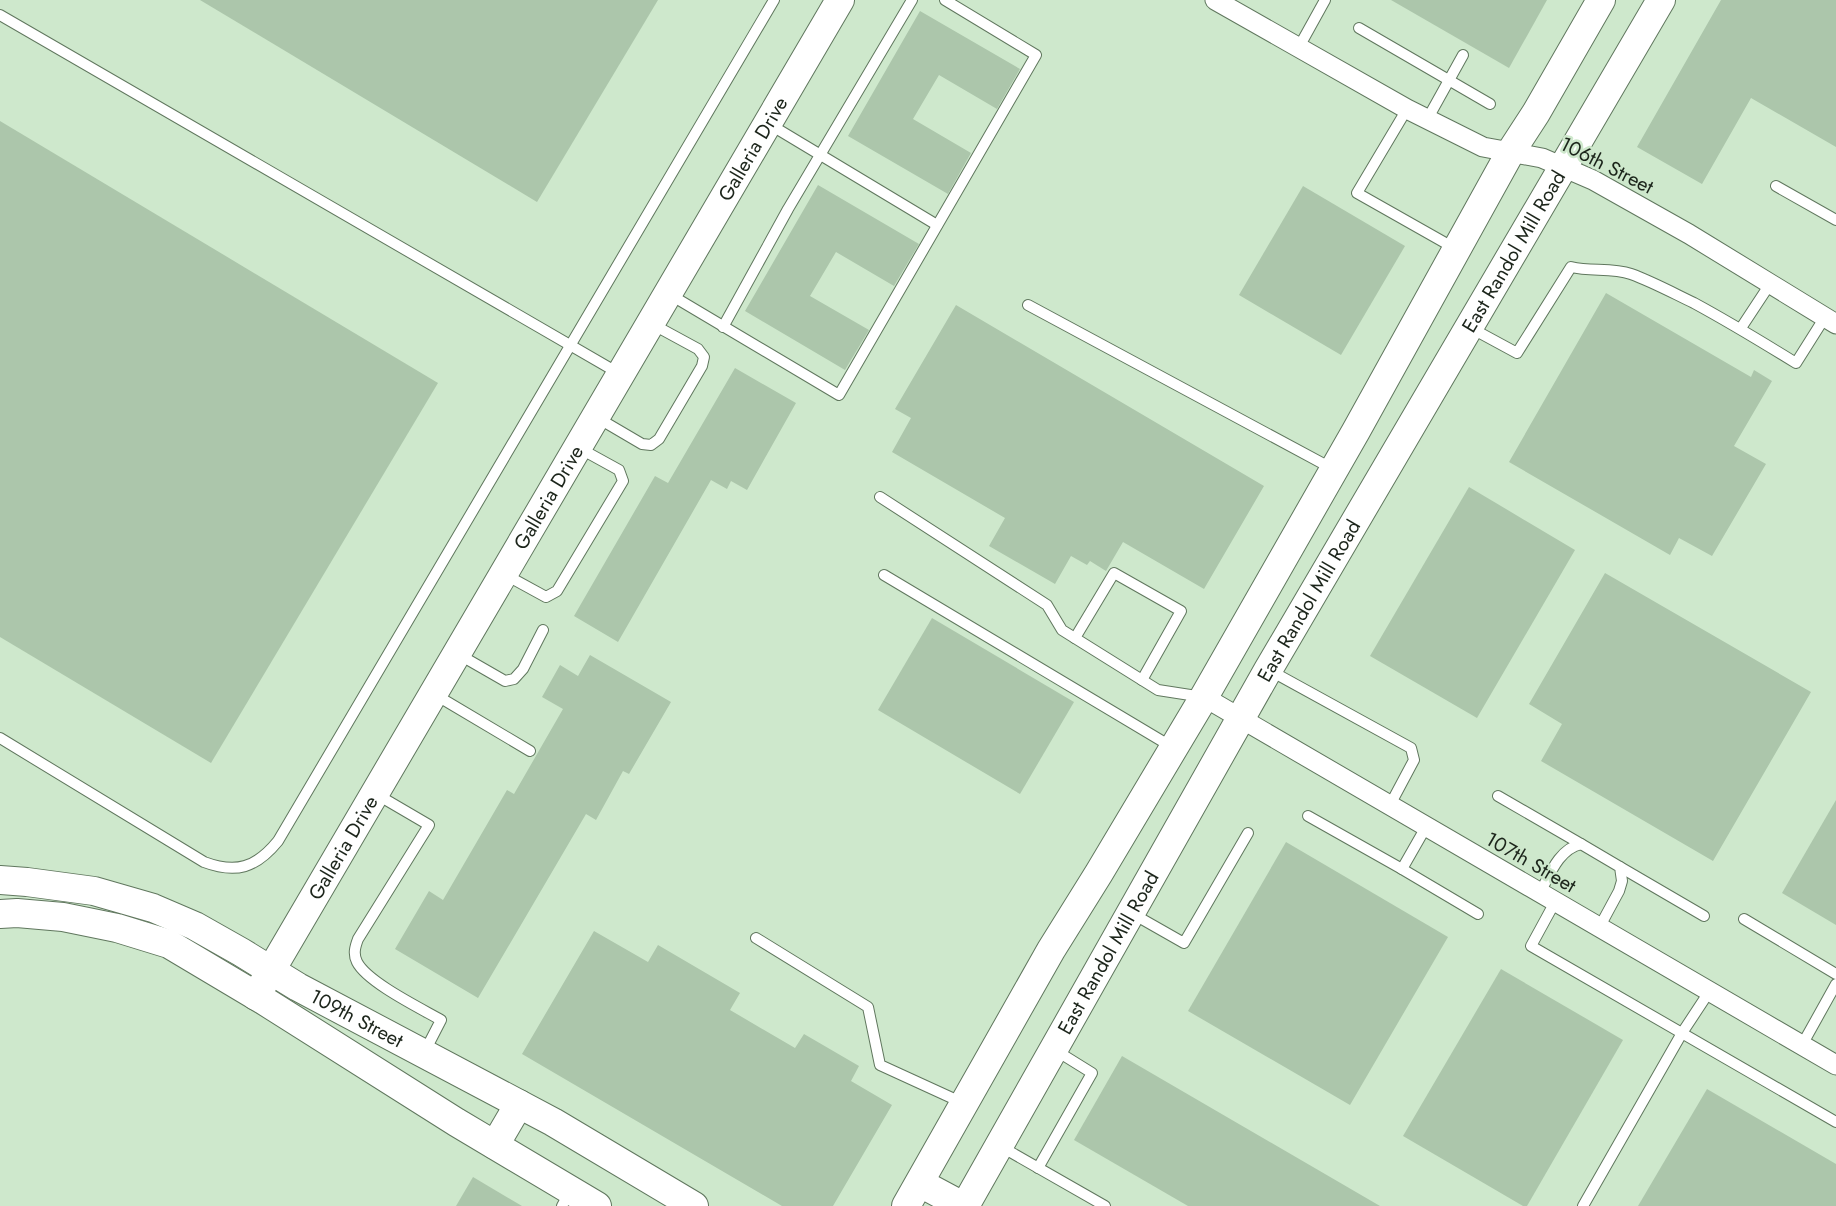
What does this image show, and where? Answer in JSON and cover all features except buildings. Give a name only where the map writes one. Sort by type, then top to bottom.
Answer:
[{"type":"main road","name":"Galleria Drive","points":[[256,996],[840,0]]},
{"type":"main road","points":[[964,1206],[913,1195],[1051,950],[1204,697],[1510,153],[1536,113],[1601,0]]},
{"type":"main road","name":"East Randol Mill Road","points":[[964,1206],[1000,1146],[1268,670],[1660,0]]},
{"type":"main road","name":"109th Street","points":[[0,880],[94,891],[153,908],[195,926],[298,987],[553,1122],[694,1206]]},
{"type":"main road","name":"109th Street","points":[[0,914],[63,918],[117,928],[169,944],[256,996],[495,1146],[566,1198],[597,1206]]},
{"type":"main road","points":[[495,1146],[519,1104]]},
{"type":"street","name":"106th Street","points":[[1215,0],[1406,108],[1483,147],[1542,158],[1593,180],[1689,234],[1770,284],[1832,319]]},
{"type":"street","name":"107th Street","points":[[1204,697],[1836,1066]]},
{"type":"lane","points":[[0,738],[204,862],[220,868],[237,869],[253,864],[267,854],[278,841],[774,0]]},
{"type":"lane","points":[[723,327],[788,209],[912,0]]},
{"type":"lane","points":[[668,294],[839,395],[1036,55],[945,0]]},
{"type":"lane","points":[[1299,47],[1325,0]]},
{"type":"lane","points":[[0,15],[621,374]]},
{"type":"lane","points":[[1359,28],[1490,104]]},
{"type":"lane","points":[[1428,118],[1463,56]]},
{"type":"lane","points":[[1406,108],[1357,194],[1456,250]]},
{"type":"lane","points":[[768,124],[937,225]]},
{"type":"lane","points":[[1776,186],[1836,220]]},
{"type":"lane","points":[[1468,326],[1517,353],[1571,267],[1585,270],[1608,269],[1630,273],[1659,285],[1741,328],[1796,363],[1832,319]]},
{"type":"lane","points":[[1741,328],[1770,284]]},
{"type":"lane","points":[[1028,305],[1333,470]]},
{"type":"lane","points":[[596,417],[642,444],[650,445],[659,439],[702,366],[704,356],[698,349],[651,323]]},
{"type":"lane","points":[[504,574],[546,597],[557,591],[623,481],[618,470],[578,447]]},
{"type":"lane","points":[[880,497],[1046,605],[1062,630],[1158,690],[1204,697]]},
{"type":"lane","points":[[1075,638],[1114,573],[1181,611],[1142,680]]},
{"type":"lane","points":[[884,575],[1173,748]]},
{"type":"lane","points":[[457,654],[505,681],[514,679],[523,669],[543,630]]},
{"type":"lane","points":[[1268,670],[1411,748],[1414,760],[1390,806]]},
{"type":"lane","points":[[434,694],[530,751]]},
{"type":"lane","points":[[375,794],[429,825],[358,939],[354,949],[356,960],[362,970],[378,983],[441,1020],[424,1054]]},
{"type":"lane","points":[[1498,796],[1704,916]]},
{"type":"lane","points":[[1308,816],[1478,914]]},
{"type":"lane","points":[[1402,869],[1426,827]]},
{"type":"lane","points":[[1132,913],[1184,943],[1248,832]]},
{"type":"lane","points":[[1581,844],[1571,846],[1562,854],[1531,946],[1836,1122]]},
{"type":"lane","points":[[1600,928],[1619,891],[1622,881],[1620,867]]},
{"type":"lane","points":[[1744,919],[1836,974]]},
{"type":"lane","points":[[756,938],[868,1007],[880,1065],[964,1104]]},
{"type":"lane","points":[[1802,1045],[1836,984]]},
{"type":"lane","points":[[1583,1206],[1682,1033],[1709,992]]},
{"type":"lane","points":[[1038,1168],[1092,1073],[1054,1050]]},
{"type":"lane","points":[[1000,1146],[1105,1206]]}]
